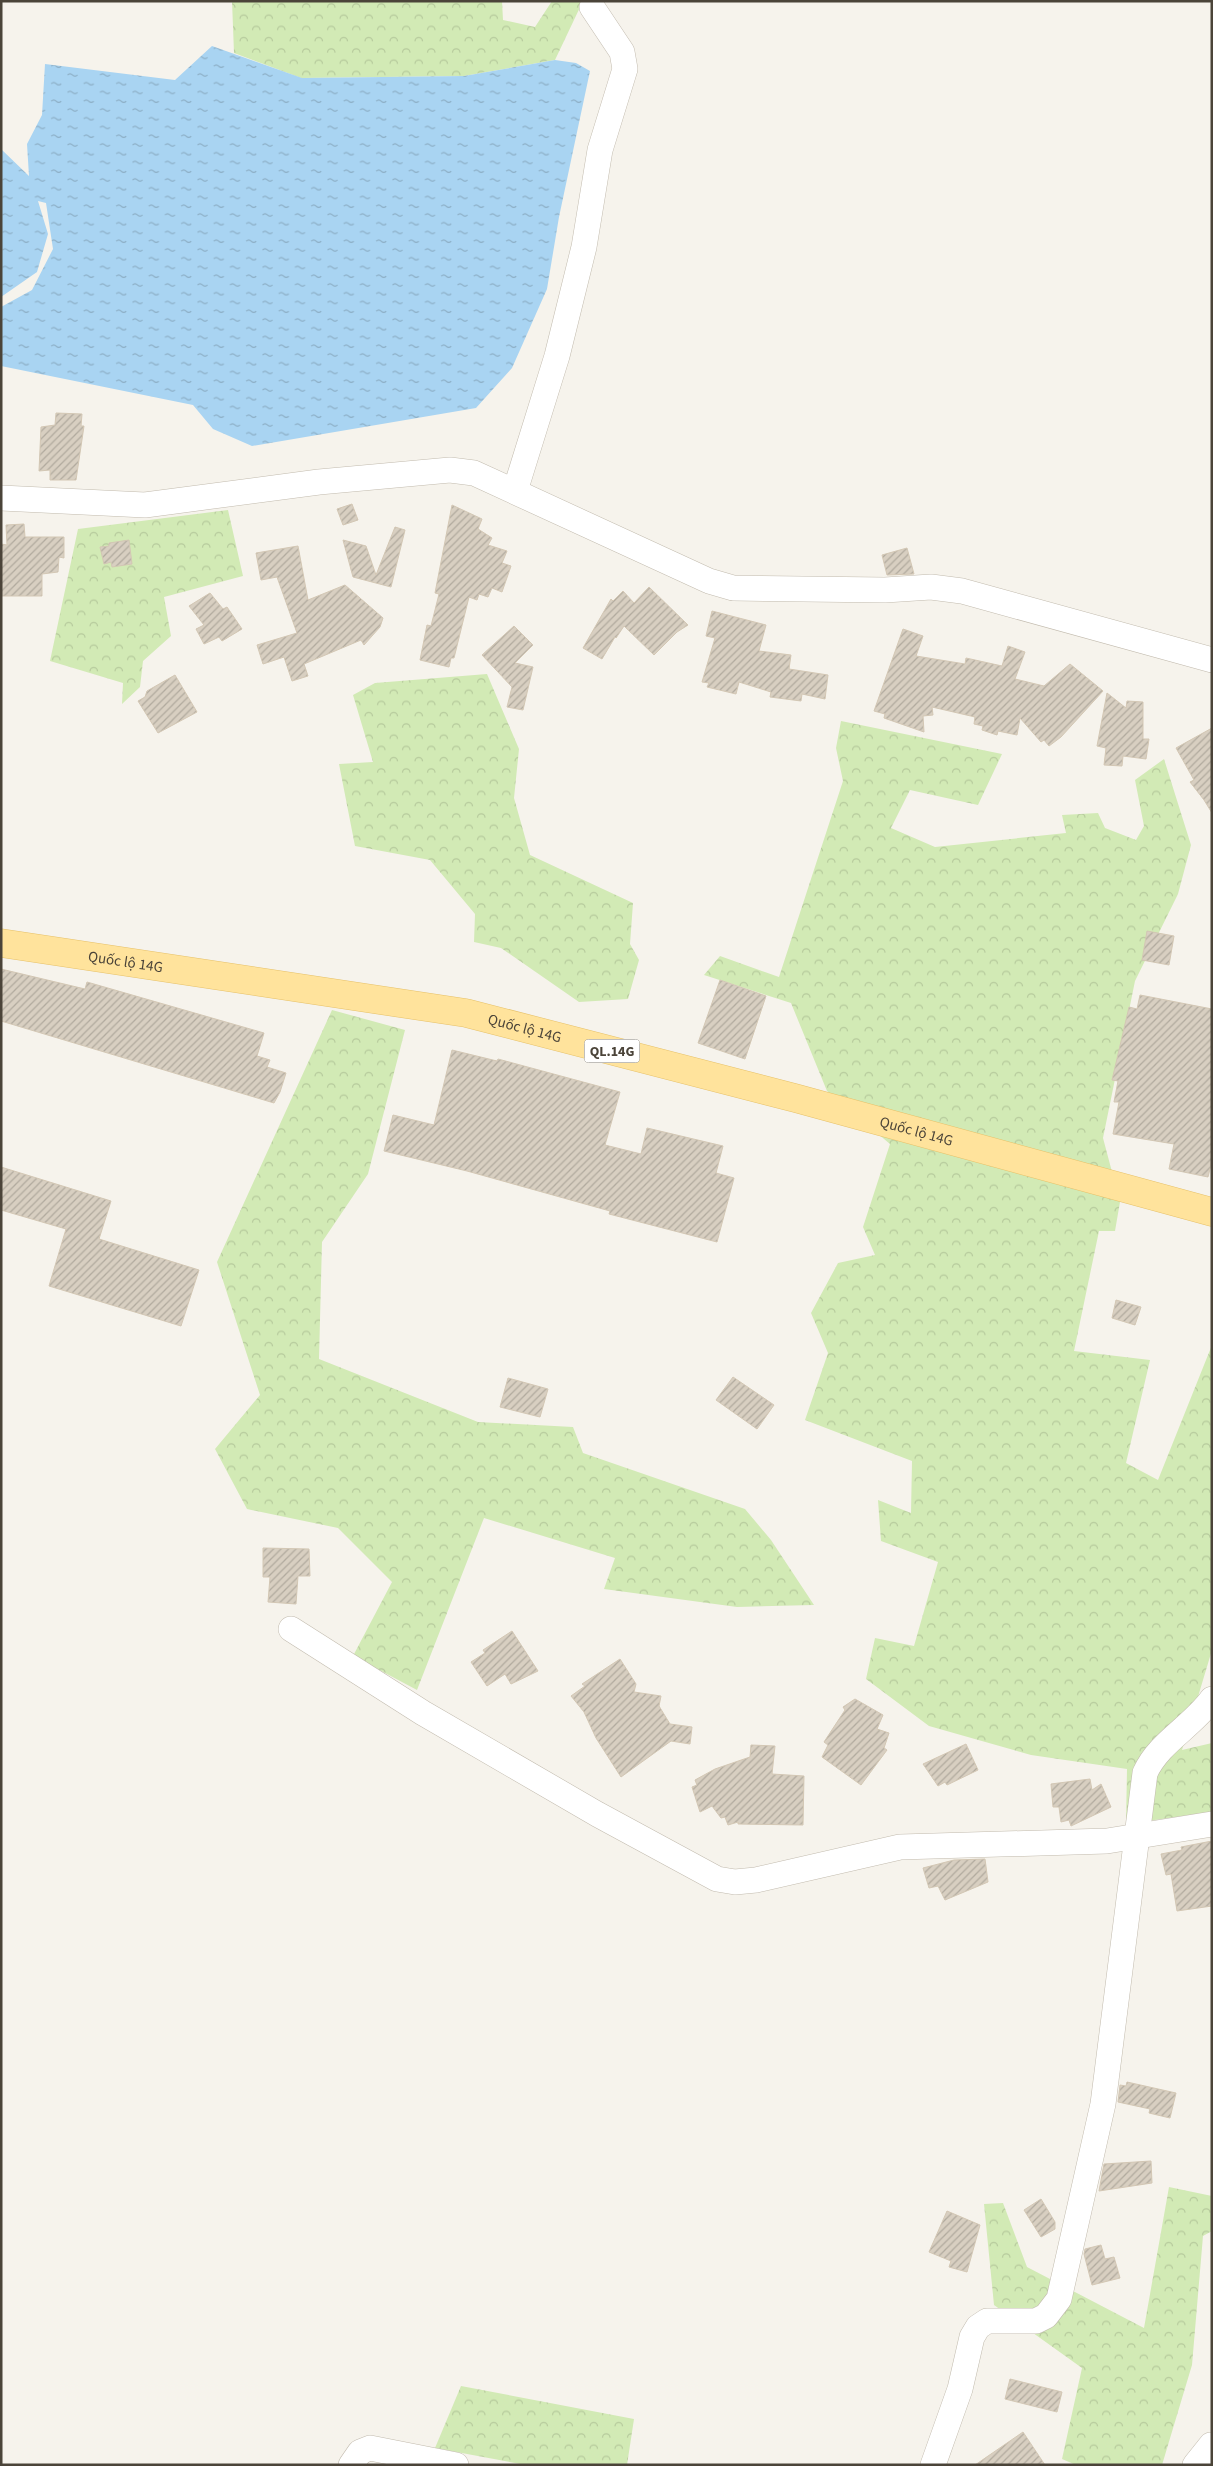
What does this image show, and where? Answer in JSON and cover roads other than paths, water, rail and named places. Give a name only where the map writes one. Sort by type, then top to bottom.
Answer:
[{"type":"main road","name":"Quốc lộ 14G","points":[[1,943],[466,1013],[795,1098],[1212,1212]]},
{"type":"street","points":[[515,491],[557,356],[584,247],[600,150],[625,69],[622,52],[592,7]]},
{"type":"street","points":[[1,498],[145,505],[318,482],[450,470],[474,473],[709,581],[733,588],[885,590],[931,587],[962,591],[1212,660]]},
{"type":"street","points":[[291,1629],[423,1713],[597,1814],[717,1878],[735,1882],[756,1880],[900,1847],[1107,1841],[1212,1824]]},
{"type":"street","points":[[933,2465],[960,2389],[972,2337],[978,2327],[987,2321],[1036,2321],[1046,2316],[1059,2299],[1103,2104],[1145,1773],[1150,1763],[1212,1699]]},
{"type":"street","points":[[1195,2465],[1211,2445]]},
{"type":"street","points":[[351,2465],[360,2452],[370,2448],[456,2465]]},
{"type":"water","points":[[212,46],[302,78],[464,76],[555,60],[576,63],[590,71],[559,217],[547,289],[512,368],[476,408],[252,446],[213,429],[193,405],[1,366],[1,307],[32,290],[53,249],[46,203],[38,201],[48,234],[37,272],[1,297],[1,149],[29,176],[27,144],[42,115],[45,64],[175,80]]}]
